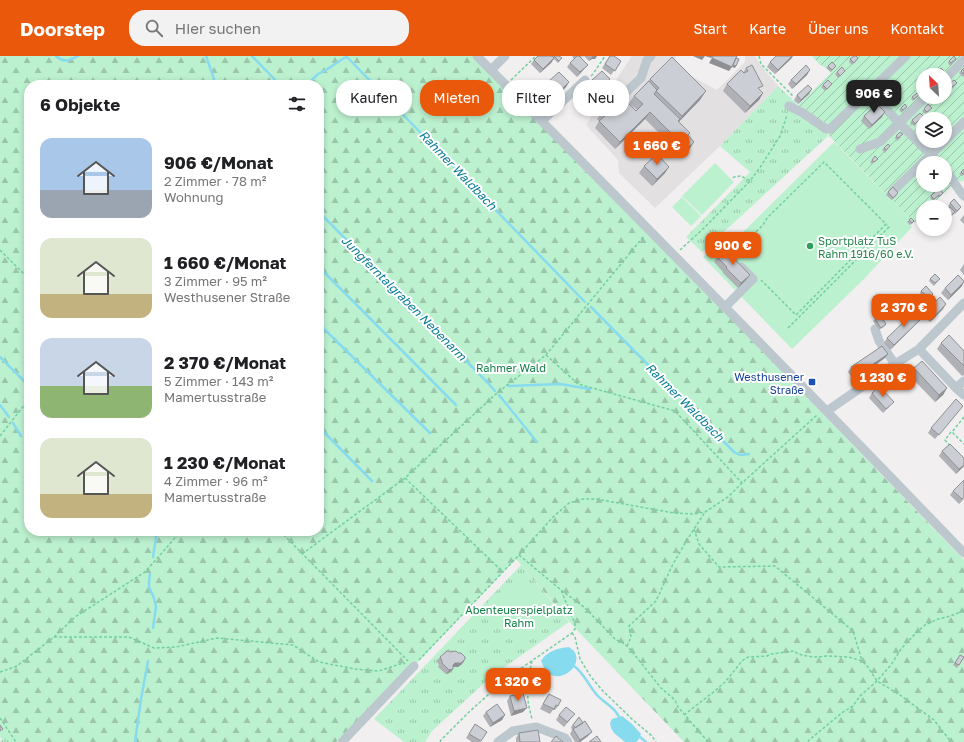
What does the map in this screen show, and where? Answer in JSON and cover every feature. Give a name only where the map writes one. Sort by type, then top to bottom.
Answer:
[{"type":"street","points":[[476,56],[502,81]]},
{"type":"street","points":[[491,70],[505,56]]},
{"type":"street","points":[[634,114],[619,100],[641,78],[647,60],[650,56]]},
{"type":"street","points":[[790,106],[826,129],[830,129],[906,56]]},
{"type":"street","points":[[952,72],[964,60]]},
{"type":"street","points":[[542,121],[573,91]]},
{"type":"street","points":[[869,92],[931,155]]},
{"type":"street","points":[[860,149],[880,142],[919,104]]},
{"type":"street","points":[[537,116],[827,411],[964,553]]},
{"type":"street","points":[[952,134],[964,122]]},
{"type":"street","points":[[893,191],[938,148]]},
{"type":"street","points":[[952,178],[964,196]]},
{"type":"street","points":[[725,307],[753,279],[731,256]]},
{"type":"street","points":[[827,411],[919,349],[964,303]]},
{"type":"street","points":[[874,328],[879,341],[895,364]]},
{"type":"street","points":[[919,349],[964,395]]},
{"type":"street","points":[[956,388],[964,381]]},
{"type":"street","points":[[342,742],[414,666]]},
{"type":"street","points":[[498,742],[513,731],[533,727],[565,738],[568,742]]},
{"type":"path","points":[[511,80],[536,56]]},
{"type":"path","points":[[585,80],[593,74],[605,56]]},
{"type":"path","points":[[674,255],[704,228],[750,181],[780,136],[792,95],[761,64],[759,56]]},
{"type":"path","points":[[731,256],[824,162],[889,227],[788,328]]},
{"type":"path","points":[[733,178],[741,176],[750,181]]},
{"type":"path","points":[[796,315],[886,224]]},
{"type":"path","points":[[302,554],[406,478],[497,393],[546,355],[649,230]]},
{"type":"path","points":[[0,250],[24,274]]},
{"type":"path","points":[[753,279],[757,276],[798,317]]},
{"type":"path","points":[[546,355],[578,384],[675,411],[742,483]]},
{"type":"path","points":[[0,436],[24,405]]},
{"type":"path","points":[[628,646],[631,637],[629,626],[656,602],[673,564],[706,512],[728,498],[742,483],[816,415],[827,411]]},
{"type":"path","points":[[955,450],[945,440],[964,417]]},
{"type":"path","points":[[952,432],[964,444]]},
{"type":"path","points":[[406,478],[503,572]]},
{"type":"path","points":[[414,666],[553,517],[569,503],[583,499],[596,499],[674,513],[693,514],[706,512]]},
{"type":"path","points":[[694,529],[699,544],[719,567],[775,566],[853,631],[862,661]]},
{"type":"path","points":[[0,672],[17,666],[54,637],[75,617],[145,572],[177,536]]},
{"type":"path","points":[[285,536],[414,666]]},
{"type":"path","points":[[519,555],[584,607],[616,640],[628,646],[661,688],[674,700],[684,715],[708,742]]},
{"type":"path","points":[[440,742],[469,712],[506,678],[575,630],[575,624],[561,590]]},
{"type":"path","points":[[808,742],[843,712],[853,706],[860,696],[877,681],[891,665],[901,649],[915,634],[925,626],[938,619],[958,613],[964,609]]},
{"type":"path","points":[[572,633],[575,637],[580,659],[591,677],[618,707],[652,736],[656,742]]},
{"type":"path","points":[[54,637],[129,637],[154,648],[176,647],[217,638],[293,645],[319,662],[355,669],[379,670],[403,663],[414,666]]},
{"type":"path","points":[[684,715],[716,690],[742,661],[749,657],[767,656],[794,650],[798,654],[807,656],[849,657],[862,661],[877,681],[900,695],[934,720],[951,742]]},
{"type":"path","points":[[532,660],[528,702],[533,727]]},
{"type":"path","points":[[0,718],[16,742]]},
{"type":"shaded area","points":[[632,56],[676,56],[672,66],[717,90],[745,62],[745,56],[755,56],[778,86],[720,146],[655,208],[619,173],[618,160],[586,125],[592,116],[629,116],[629,80],[616,80]]},
{"type":"green space","name":"Rahmer Wald","points":[[0,56],[474,56],[502,84],[502,116],[533,116],[964,560],[964,742],[684,742],[575,628],[516,559],[414,666],[336,742],[16,742],[0,720]]},
{"type":"green space","points":[[812,56],[964,56],[964,180],[961,182],[957,180],[952,185],[952,156],[916,156],[916,192],[945,192],[937,200],[916,200],[915,223],[829,136],[826,127],[796,107],[831,73],[819,64]]},
{"type":"green space","points":[[778,86],[798,105],[796,107],[826,127],[828,136],[702,252],[686,237],[750,172],[720,146]]},
{"type":"green space","name":"Sportplatz TuS Rahm 1916/60 e.V.","points":[[834,142],[913,222],[910,225],[912,227],[865,278],[792,349],[703,257],[718,243],[723,248],[727,244],[732,243]]},
{"type":"green space","points":[[715,163],[734,182],[702,215],[682,196]]},
{"type":"green space","points":[[682,197],[701,216],[691,226],[672,207]]},
{"type":"green space","name":"Abenteuerspielplatz Rahm","points":[[521,565],[569,622],[493,675],[432,731],[425,742],[404,742],[374,719]]},
{"type":"green space","points":[[519,580],[551,617],[524,641],[492,604]]},
{"type":"green space","points":[[0,720],[16,742],[0,742],[2,739],[0,737]]},
{"type":"water","points":[[569,647],[574,651],[576,656],[576,662],[570,672],[559,676],[553,675],[546,671],[541,661],[543,658],[553,651]]},
{"type":"water","points":[[622,716],[641,734],[636,742],[625,742],[614,733],[611,728],[610,723],[612,719]]},
{"type":"building","points":[[538,56],[552,56],[554,58],[543,69],[534,60]]},
{"type":"building","points":[[554,56],[559,56],[562,58],[559,61]]},
{"type":"building","points":[[577,56],[579,56],[588,65],[580,72],[570,63]]},
{"type":"building","points":[[610,56],[614,56],[621,61],[615,71],[605,64]]},
{"type":"building","points":[[713,56],[737,56],[732,67],[712,58]]},
{"type":"building","points":[[776,56],[792,56],[778,70],[770,62]]},
{"type":"building","points":[[854,56],[858,58],[854,63],[850,59]]},
{"type":"building","points":[[954,56],[956,59],[951,63],[949,61]]},
{"type":"building","points":[[672,57],[706,91],[682,116],[656,91],[659,88],[650,79]]},
{"type":"building","points":[[736,58],[739,59],[736,66],[733,65]]},
{"type":"building","points":[[832,62],[836,66],[832,70],[828,66]]},
{"type":"building","points":[[752,65],[763,86],[758,88],[763,93],[750,106],[727,84],[741,70],[744,73],[748,71],[746,68]]},
{"type":"building","points":[[806,65],[810,70],[796,84],[791,80]]},
{"type":"building","points":[[842,67],[845,71],[840,76],[837,72]]},
{"type":"building","points":[[602,71],[610,79],[609,80],[592,80]]},
{"type":"building","points":[[559,72],[569,82],[565,86],[565,80],[550,80]]},
{"type":"building","points":[[828,80],[832,84],[827,89],[823,85]]},
{"type":"building","points":[[954,80],[957,83],[952,87],[952,82]]},
{"type":"building","points":[[649,81],[657,90],[654,94],[680,119],[678,121],[690,133],[688,135],[694,142],[687,149],[650,112],[620,142],[599,121],[605,116],[629,116],[629,104],[636,111],[643,104],[634,96]]},
{"type":"building","points":[[808,85],[812,89],[801,100],[797,95]]},
{"type":"building","points":[[916,94],[916,97],[914,99],[912,97]]},
{"type":"building","points":[[877,104],[885,112],[872,125],[864,116]]},
{"type":"building","points":[[905,104],[907,107],[903,110],[901,108]]},
{"type":"building","points":[[928,104],[932,108],[927,112],[924,109]]},
{"type":"building","points":[[916,116],[915,124],[912,120]]},
{"type":"building","points":[[900,132],[903,134],[898,138],[896,136]]},
{"type":"building","points":[[888,144],[890,146],[886,150],[884,148]]},
{"type":"building","points":[[657,154],[669,167],[657,179],[644,166]]},
{"type":"building","points":[[875,156],[878,159],[874,162],[872,160]]},
{"type":"building","points":[[893,187],[898,193],[893,198],[888,192]]},
{"type":"building","points":[[935,192],[943,193],[934,199],[931,196]]},
{"type":"building","points":[[954,199],[961,207],[957,211],[952,205],[952,201]]},
{"type":"building","points":[[911,218],[914,221],[912,223],[909,220]]},
{"type":"building","points":[[725,249],[750,275],[741,283],[717,257]]},
{"type":"building","points":[[935,274],[940,279],[935,283],[930,279]]},
{"type":"building","points":[[958,275],[964,282],[951,295],[945,288]]},
{"type":"building","points":[[926,286],[933,294],[929,298],[921,291]]},
{"type":"building","points":[[940,297],[946,304],[933,318],[926,311]]},
{"type":"building","points":[[914,312],[921,319],[894,345],[887,338]]},
{"type":"building","points":[[880,315],[886,324],[881,328],[875,319]]},
{"type":"building","points":[[949,335],[964,351],[964,366],[941,343]]},
{"type":"building","points":[[882,346],[888,354],[857,375],[851,367]]},
{"type":"building","points":[[922,361],[947,388],[939,395],[914,368]]},
{"type":"building","points":[[879,386],[894,402],[886,409],[872,393]]},
{"type":"building","points":[[956,399],[963,406],[939,435],[931,428]]},
{"type":"building","points":[[950,444],[964,458],[964,465],[959,469],[942,451]]},
{"type":"building","points":[[964,480],[964,497],[962,499],[953,491]]},
{"type":"building","points":[[447,651],[456,651],[461,653],[465,659],[461,663],[455,663],[453,665],[453,669],[449,670],[442,663],[440,657]]},
{"type":"building","points":[[960,655],[964,657],[959,665],[955,663]]},
{"type":"building","points":[[523,693],[527,708],[514,711],[510,696]]},
{"type":"building","points":[[549,694],[561,700],[558,706],[556,705],[554,709],[543,704]]},
{"type":"building","points":[[497,704],[505,715],[493,723],[486,712]]},
{"type":"building","points":[[566,707],[575,714],[567,722],[559,715]]},
{"type":"building","points":[[579,717],[583,723],[575,728],[573,725]]},
{"type":"building","points":[[585,721],[592,732],[580,740],[573,729]]},
{"type":"building","points":[[475,724],[487,732],[481,741],[469,734]]},
{"type":"building","points":[[538,730],[540,742],[520,742],[519,733]]},
{"type":"building","points":[[556,736],[563,742],[551,742]]},
{"type":"building","points":[[597,736],[601,742],[589,742]]},
{"type":"waterway","name":"Rahmer Waldbach","points":[[56,56],[62,60],[72,59],[78,56]]},
{"type":"waterway","points":[[206,56],[214,80]]},
{"type":"waterway","name":"Rahmer Waldbach","points":[[252,56],[275,80]]},
{"type":"waterway","name":"Rahmer Waldbach","points":[[312,80],[318,74],[347,57],[585,302]]},
{"type":"waterway","name":"Jungferntalgraben Nebenarm","points":[[324,217],[495,391]]},
{"type":"waterway","name":"Jungferntalgraben Nebenarm","points":[[324,272],[456,405]]},
{"type":"waterway","name":"Rahmer Waldbach","points":[[591,307],[734,452],[740,455],[749,454]]},
{"type":"waterway","name":"Jungferntalgraben Nebenarm","points":[[324,329],[430,433]]},
{"type":"waterway","points":[[0,357],[24,381]]},
{"type":"waterway","name":"Jungferntalgraben Nebenarm","points":[[509,386],[560,384],[590,389]]},
{"type":"waterway","name":"Jungferntalgraben Nebenarm","points":[[499,395],[537,442]]},
{"type":"waterway","points":[[0,405],[9,417]]},
{"type":"waterway","points":[[13,423],[21,436]]},
{"type":"waterway","name":"Jungferntalgraben Nebenarm","points":[[324,432],[372,481]]},
{"type":"waterway","points":[[153,557],[156,536]]},
{"type":"waterway","points":[[150,574],[149,587],[156,607],[153,628]]},
{"type":"waterway","points":[[135,742],[148,661]]},
{"type":"waterway","points":[[574,666],[581,672],[597,695],[615,710],[619,717]]},
{"type":"waterway","points":[[640,737],[646,742]]},
{"type":"place","name":"Sportplatz TuS Rahm 1916/60 e.V.","points":[[810,246]]},
{"type":"place","name":"Westhusener Straße","points":[[812,382]]}]
